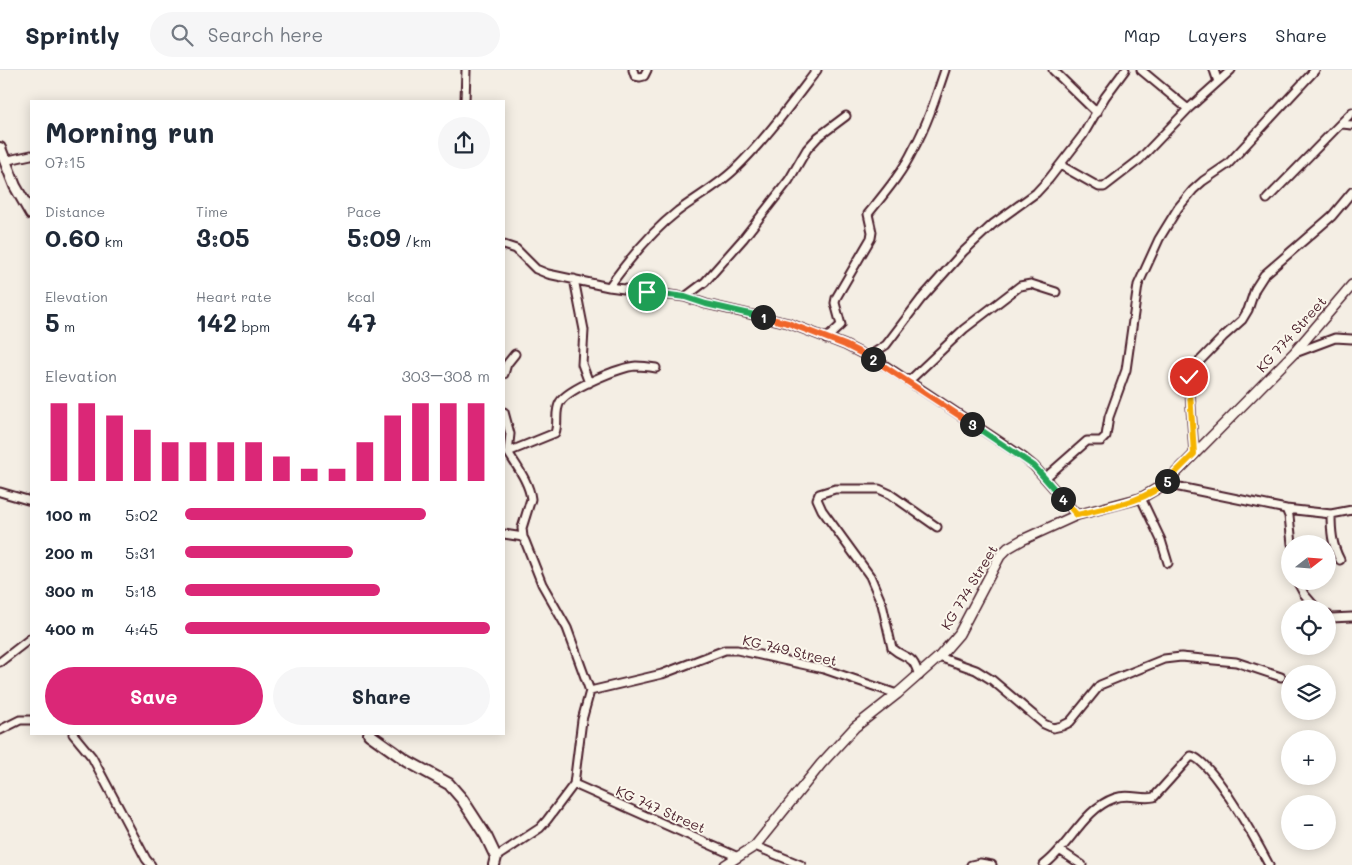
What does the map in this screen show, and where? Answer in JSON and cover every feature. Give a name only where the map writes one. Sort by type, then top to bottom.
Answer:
[{"type":"main road","points":[[0,148],[15,186],[30,212]]},
{"type":"main road","points":[[370,735],[407,761],[449,784],[462,799],[486,836],[495,861]]},
{"type":"street","points":[[465,100],[466,70]]},
{"type":"street","points":[[632,70],[635,76],[640,77],[644,76],[647,70]]},
{"type":"street","points":[[609,287],[636,252],[663,224],[679,210],[722,181],[736,168],[759,144],[817,70]]},
{"type":"street","points":[[826,339],[841,325],[834,303],[872,235],[868,214],[913,151],[935,100],[945,70]]},
{"type":"street","points":[[1053,70],[1097,113]]},
{"type":"street","points":[[869,356],[886,345],[921,299],[963,252],[993,224],[1036,193],[1083,135],[1105,97],[1125,70]]},
{"type":"street","points":[[1142,70],[1188,109]]},
{"type":"street","points":[[1214,70],[1218,82]]},
{"type":"street","points":[[1060,165],[1099,187],[1104,187],[1139,160],[1188,109],[1231,70]]},
{"type":"street","points":[[1045,478],[1087,441],[1102,441],[1106,436],[1109,417],[1126,370],[1138,286],[1159,239],[1178,208],[1203,181],[1228,164],[1315,70]]},
{"type":"street","points":[[1267,198],[1352,112]]},
{"type":"street","points":[[685,297],[705,282],[743,239],[789,180],[800,158],[813,143],[846,116]]},
{"type":"street","points":[[1342,124],[1352,125]]},
{"type":"street","points":[[4,161],[30,155]]},
{"type":"street","points":[[1194,454],[1190,370],[1242,320],[1248,310],[1255,289],[1264,275],[1332,216],[1352,192]]},
{"type":"street","points":[[505,245],[516,249],[536,269],[548,274],[609,287],[685,297],[706,304],[788,323],[869,356],[1023,457],[1034,466],[1077,515]]},
{"type":"street","points":[[574,279],[584,330],[582,364],[589,383]]},
{"type":"street","points":[[909,381],[964,329],[1020,286],[1031,284],[1056,292]]},
{"type":"street","name":"KG 774 Street","points":[[725,865],[755,846],[821,764],[855,726],[919,676],[939,657],[959,634],[1000,556],[1008,548],[1077,515],[1141,498],[1165,484],[1294,353],[1352,285]]},
{"type":"street","points":[[1294,353],[1334,338],[1352,339]]},
{"type":"street","points":[[505,372],[515,354]]},
{"type":"street","points":[[508,452],[551,435],[556,429],[556,413],[560,403],[573,390],[630,367],[656,368]]},
{"type":"street","points":[[495,861],[540,828],[574,784],[582,720],[590,691],[567,628],[542,584],[523,537],[522,528],[531,499],[526,483],[508,452],[510,434],[505,416]]},
{"type":"street","points":[[1165,484],[1286,509],[1331,514],[1352,510]]},
{"type":"street","points":[[919,676],[912,659],[892,648],[882,604],[870,576],[822,510],[817,499],[819,494],[835,490],[879,489],[890,494],[938,527]]},
{"type":"street","points":[[0,492],[30,501]]},
{"type":"street","points":[[1141,498],[1157,531],[1168,563]]},
{"type":"street","points":[[1286,509],[1289,516],[1291,535]]},
{"type":"street","points":[[1331,514],[1332,541],[1340,560]]},
{"type":"street","points":[[505,534],[523,537]]},
{"type":"street","points":[[1336,618],[1352,617]]},
{"type":"street","points":[[0,662],[30,639]]},
{"type":"street","name":"KG 749 Street","points":[[590,691],[662,674],[725,650],[737,650],[824,669],[897,694]]},
{"type":"street","points":[[939,657],[976,670],[992,680],[1044,724],[1053,728],[1070,722],[1100,685],[1164,659],[1182,657],[1236,662],[1281,677]]},
{"type":"street","points":[[0,730],[20,720],[30,720]]},
{"type":"street","points":[[74,735],[92,757],[146,859],[151,865]]},
{"type":"street","points":[[1044,865],[1061,851],[1084,821],[1097,808],[1114,798],[1127,795],[1154,797],[1191,756],[1202,761],[1237,808],[1269,865]]},
{"type":"street","name":"KG 747 Street","points":[[574,784],[738,857]]},
{"type":"street","points":[[755,846],[801,865]]},
{"type":"street","points":[[1061,851],[1082,865]]},
{"type":"street","points":[[971,865],[980,863],[992,865]]},
{"type":"route","points":[[647,292],[685,297],[706,304],[788,323],[869,356],[1023,457],[1034,466],[1077,515],[1141,498],[1153,492],[1165,484],[1194,454],[1189,377]]}]
